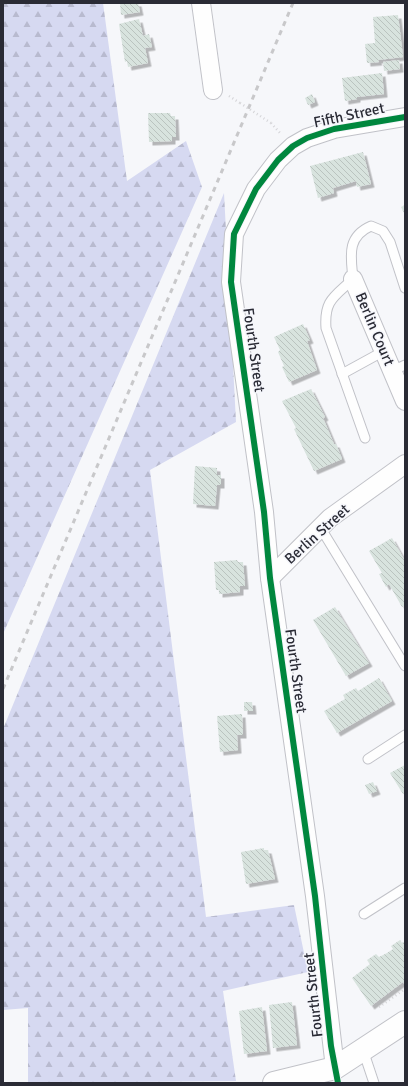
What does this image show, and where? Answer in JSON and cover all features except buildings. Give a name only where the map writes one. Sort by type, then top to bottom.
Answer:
[{"type":"street","points":[[202,3],[220,93]]},
{"type":"street","name":"Fifth Street","points":[[232,262],[234,234],[251,197],[265,176],[291,147],[308,138],[334,129],[405,117]]},
{"type":"street","name":"Fourth Street","points":[[232,262],[231,282],[264,512],[270,578],[315,896],[336,1076]]},
{"type":"street","name":"Berlin Court","points":[[353,279],[384,351],[399,368],[405,401]]},
{"type":"street","name":"Berlin Street","points":[[270,578],[330,518],[405,464]]},
{"type":"street","points":[[274,1083],[336,1076],[363,1050],[405,1022]]},
{"type":"lane","points":[[365,438],[326,328],[325,314],[329,302],[353,279],[352,246],[360,231],[371,226],[384,231],[390,242],[405,288]]},
{"type":"lane","points":[[342,374],[384,351]]},
{"type":"lane","points":[[320,528],[405,666]]},
{"type":"lane","points":[[368,758],[405,735]]},
{"type":"lane","points":[[364,914],[405,888]]},
{"type":"lane","points":[[363,1050],[374,1083]]},
{"type":"path","points":[[220,93],[271,123],[281,134]]},
{"type":"path","points":[[379,1007],[405,989]]},
{"type":"green space","points":[[3,3],[103,3],[127,181],[186,141],[202,187],[3,634]]},
{"type":"green space","points":[[224,193],[236,422],[150,470],[206,917],[294,905],[308,972],[223,991],[236,1081],[28,1083],[28,1008],[3,1010],[3,729]]},
{"type":"railway","points":[[3,689],[293,3]]},
{"type":"cycle path","points":[[338,1083],[331,1046],[315,896],[270,578],[264,512],[231,282],[234,234],[256,189],[278,160],[293,146],[307,138],[334,129],[405,117]]}]
